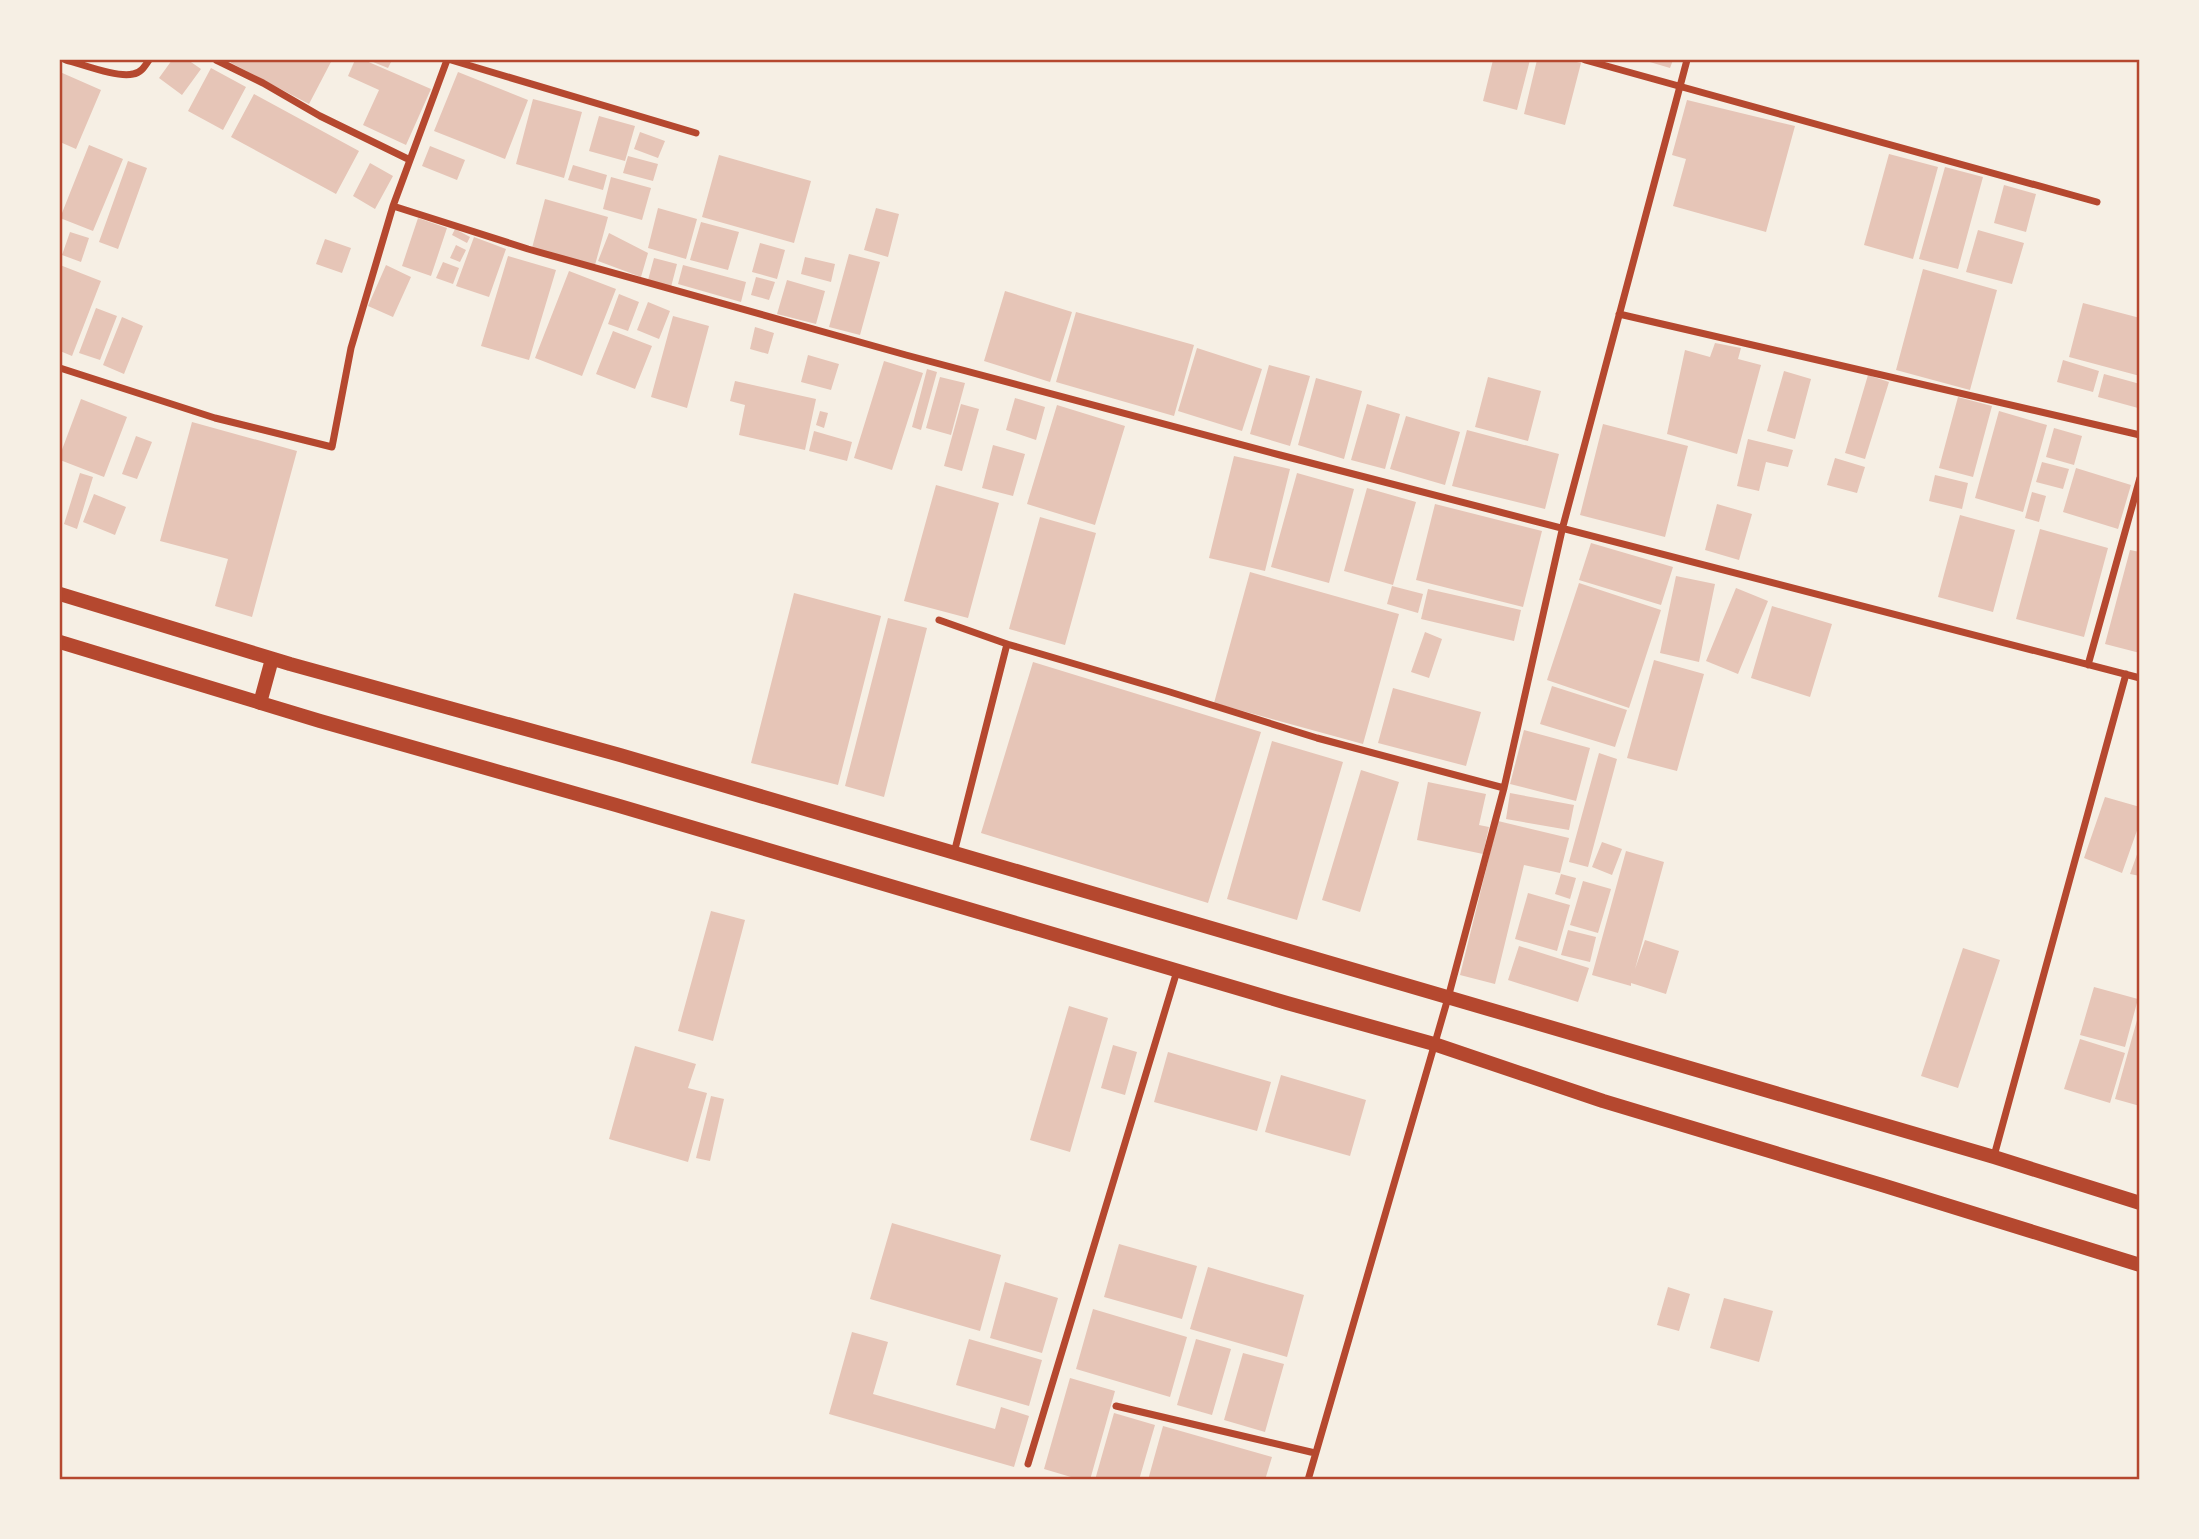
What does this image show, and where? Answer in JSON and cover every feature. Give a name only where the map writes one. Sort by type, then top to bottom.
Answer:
[{"type":"main road","points":[[60,594],[272,659],[620,755],[1994,1157],[2140,1203]]},
{"type":"main road","points":[[60,642],[260,703],[616,804],[1177,971],[1434,1044],[1603,1101],[2140,1265]]},
{"type":"main road","points":[[260,703],[272,659]]},
{"type":"street","points":[[66,60],[132,75],[143,70],[149,60]]},
{"type":"street","points":[[216,60],[320,116],[410,160]]},
{"type":"street","points":[[60,368],[215,418],[332,447],[351,348],[393,206],[449,60],[696,134]]},
{"type":"street","points":[[1585,60],[2097,202]]},
{"type":"street","points":[[1308,1479],[1448,998],[1504,788],[1563,526],[1687,60]]},
{"type":"street","points":[[393,206],[528,249],[906,355],[2140,678]]},
{"type":"street","points":[[1619,314],[2140,435]]},
{"type":"street","points":[[2088,665],[2140,478]]},
{"type":"street","points":[[939,620],[1007,644],[1317,738],[1504,788]]},
{"type":"street","points":[[954,853],[1007,644]]},
{"type":"street","points":[[1994,1157],[2126,674]]},
{"type":"street","points":[[1028,1464],[1177,971]]},
{"type":"street","points":[[1116,1406],[1315,1453]]},
{"type":"building","points":[[172,60],[188,60],[201,69],[182,95],[159,78]]},
{"type":"building","points":[[232,60],[332,60],[309,104],[231,63]]},
{"type":"building","points":[[355,60],[364,60],[431,89],[406,145],[363,125],[379,90],[348,76]]},
{"type":"building","points":[[368,60],[392,60],[388,68]]},
{"type":"building","points":[[1493,60],[1530,60],[1517,110],[1483,101]]},
{"type":"building","points":[[1537,60],[1568,60],[1581,63],[1565,125],[1524,114]]},
{"type":"building","points":[[1643,60],[1673,60],[1670,68]]},
{"type":"building","points":[[211,68],[246,87],[223,130],[188,111]]},
{"type":"building","points":[[60,72],[101,90],[76,149],[60,142]]},
{"type":"building","points":[[458,72],[528,100],[505,159],[434,131]]},
{"type":"building","points":[[254,94],[359,151],[336,194],[231,137]]},
{"type":"building","points":[[533,99],[582,112],[564,178],[516,164]]},
{"type":"building","points":[[1687,100],[1795,126],[1766,232],[1673,206],[1686,159],[1672,155]]},
{"type":"building","points":[[599,116],[635,126],[625,161],[589,151]]},
{"type":"building","points":[[640,132],[665,141],[658,158],[634,149]]},
{"type":"building","points":[[89,145],[123,159],[93,231],[60,218]]},
{"type":"building","points":[[430,146],[465,160],[457,180],[422,166]]},
{"type":"building","points":[[1889,154],[1938,167],[1913,259],[1864,245]]},
{"type":"building","points":[[719,155],[811,181],[794,243],[702,217]]},
{"type":"building","points":[[628,156],[658,164],[653,181],[623,173]]},
{"type":"building","points":[[128,161],[147,168],[118,249],[99,242]]},
{"type":"building","points":[[370,163],[393,176],[375,209],[353,196]]},
{"type":"building","points":[[573,165],[607,175],[603,190],[568,180]]},
{"type":"building","points":[[1945,167],[1983,177],[1958,269],[1919,259]]},
{"type":"building","points":[[611,177],[651,188],[642,220],[603,209]]},
{"type":"building","points":[[2004,185],[2036,194],[2026,232],[1994,223]]},
{"type":"building","points":[[545,199],[608,217],[595,265],[532,248]]},
{"type":"building","points":[[658,208],[697,219],[686,259],[648,248]]},
{"type":"building","points":[[876,208],[899,214],[888,257],[864,250]]},
{"type":"building","points":[[418,218],[447,228],[431,276],[402,266]]},
{"type":"building","points":[[701,222],[739,232],[728,270],[690,260]]},
{"type":"building","points":[[455,229],[470,237],[467,243],[452,235]]},
{"type":"building","points":[[1978,230],[2024,243],[2012,284],[1966,272]]},
{"type":"building","points":[[70,232],[89,238],[81,262],[62,255]]},
{"type":"building","points":[[609,233],[648,253],[641,277],[598,261]]},
{"type":"building","points":[[474,237],[506,249],[489,297],[456,286]]},
{"type":"building","points":[[325,239],[351,248],[342,273],[316,264]]},
{"type":"building","points":[[760,243],[785,250],[777,279],[752,272]]},
{"type":"building","points":[[456,245],[466,250],[460,262],[450,258]]},
{"type":"building","points":[[849,254],[880,262],[860,335],[829,327]]},
{"type":"building","points":[[508,256],[556,270],[529,360],[481,346]]},
{"type":"building","points":[[805,257],[835,264],[831,282],[801,274]]},
{"type":"building","points":[[654,258],[677,264],[671,287],[648,280]]},
{"type":"building","points":[[443,262],[459,268],[453,284],[436,278]]},
{"type":"building","points":[[60,265],[101,281],[72,356],[60,351]]},
{"type":"building","points":[[386,265],[411,277],[393,317],[368,306]]},
{"type":"building","points":[[683,265],[746,282],[741,302],[678,284]]},
{"type":"building","points":[[1923,269],[1997,290],[1970,390],[1896,370]]},
{"type":"building","points":[[569,271],[616,289],[582,376],[535,358]]},
{"type":"building","points":[[756,277],[775,282],[769,300],[751,295]]},
{"type":"building","points":[[787,280],[825,291],[816,324],[777,314]]},
{"type":"building","points":[[1005,291],[1072,312],[1050,382],[984,361]]},
{"type":"building","points":[[619,294],[639,302],[628,331],[608,324]]},
{"type":"building","points":[[648,302],[670,311],[659,339],[637,330]]},
{"type":"building","points":[[2083,303],[2140,318],[2140,376],[2069,357]]},
{"type":"building","points":[[96,308],[117,316],[100,360],[79,353]]},
{"type":"building","points":[[1076,312],[1194,345],[1174,416],[1056,382]]},
{"type":"building","points":[[673,316],[709,326],[687,408],[651,397]]},
{"type":"building","points":[[122,317],[143,326],[124,374],[103,365]]},
{"type":"building","points":[[755,327],[774,333],[768,354],[750,349]]},
{"type":"building","points":[[613,331],[652,346],[635,389],[596,374]]},
{"type":"building","points":[[1715,343],[1741,348],[1738,359],[1761,365],[1737,454],[1667,434],[1685,350],[1710,357]]},
{"type":"building","points":[[1197,348],[1262,369],[1242,431],[1178,411]]},
{"type":"building","points":[[808,355],[839,364],[831,390],[801,382]]},
{"type":"building","points":[[2063,360],[2099,371],[2093,392],[2057,382]]},
{"type":"building","points":[[884,361],[923,373],[892,470],[854,458]]},
{"type":"building","points":[[1269,365],[1310,376],[1290,446],[1250,434]]},
{"type":"building","points":[[927,369],[937,372],[921,430],[912,427]]},
{"type":"building","points":[[1784,371],[1811,379],[1795,439],[1767,431]]},
{"type":"building","points":[[2104,374],[2140,384],[2138,408],[2098,397]]},
{"type":"building","points":[[1868,375],[1889,382],[1865,459],[1845,453]]},
{"type":"building","points":[[940,377],[965,383],[951,435],[926,428]]},
{"type":"building","points":[[1488,377],[1541,391],[1528,441],[1475,427]]},
{"type":"building","points":[[1316,378],[1362,391],[1344,459],[1298,445]]},
{"type":"building","points":[[735,381],[816,399],[805,450],[739,435],[745,405],[730,401]]},
{"type":"building","points":[[1958,397],[1992,406],[1973,477],[1939,468]]},
{"type":"building","points":[[1015,398],[1045,407],[1036,440],[1006,430]]},
{"type":"building","points":[[81,399],[127,417],[104,477],[60,460]]},
{"type":"building","points":[[961,404],[979,409],[962,471],[944,466]]},
{"type":"building","points":[[1367,404],[1400,414],[1385,469],[1351,460]]},
{"type":"building","points":[[1057,405],[1125,426],[1095,525],[1027,504]]},
{"type":"building","points":[[820,411],[828,413],[824,428],[816,425]]},
{"type":"building","points":[[1999,411],[2047,425],[2023,512],[1975,498]]},
{"type":"building","points":[[1406,416],[1460,432],[1445,485],[1390,469]]},
{"type":"building","points":[[192,422],[297,451],[252,617],[215,606],[228,559],[160,541]]},
{"type":"building","points":[[1603,424],[1688,446],[1665,537],[1580,515]]},
{"type":"building","points":[[2054,428],[2082,436],[2074,465],[2046,457]]},
{"type":"building","points":[[1467,430],[1559,454],[1545,509],[1452,486]]},
{"type":"building","points":[[814,431],[852,442],[847,461],[809,451]]},
{"type":"building","points":[[136,436],[152,442],[137,479],[122,474]]},
{"type":"building","points":[[1748,439],[1793,450],[1788,467],[1766,462],[1759,491],[1737,486]]},
{"type":"building","points":[[993,445],[1025,454],[1013,496],[982,488]]},
{"type":"building","points":[[1234,456],[1290,469],[1265,571],[1209,558]]},
{"type":"building","points":[[1835,458],[1865,467],[1857,493],[1827,485]]},
{"type":"building","points":[[2042,462],[2069,469],[2063,489],[2036,482]]},
{"type":"building","points":[[2076,468],[2131,485],[2118,529],[2063,512]]},
{"type":"building","points":[[80,473],[93,477],[77,529],[64,524]]},
{"type":"building","points":[[1297,473],[1354,489],[1329,583],[1271,567]]},
{"type":"building","points":[[1935,475],[1968,483],[1962,509],[1929,501]]},
{"type":"building","points":[[936,485],[999,503],[968,618],[904,601]]},
{"type":"building","points":[[1367,488],[1416,502],[1393,585],[1344,571]]},
{"type":"building","points":[[2032,492],[2046,496],[2039,522],[2025,518]]},
{"type":"building","points":[[94,494],[126,507],[115,535],[83,522]]},
{"type":"building","points":[[1435,504],[1542,531],[1523,607],[1416,580]]},
{"type":"building","points":[[1717,504],[1752,514],[1739,560],[1705,550]]},
{"type":"building","points":[[1960,515],[2015,530],[1993,612],[1938,597]]},
{"type":"building","points":[[1040,517],[1096,533],[1065,645],[1009,629]]},
{"type":"building","points":[[2040,529],[2108,548],[2084,637],[2016,619]]},
{"type":"building","points":[[1591,543],[1673,567],[1661,605],[1579,580]]},
{"type":"building","points":[[2130,550],[2140,552],[2140,653],[2105,644]]},
{"type":"building","points":[[1250,572],[1399,614],[1363,744],[1214,703]]},
{"type":"building","points":[[1676,576],[1715,584],[1699,662],[1660,653]]},
{"type":"building","points":[[1579,583],[1661,610],[1629,708],[1547,680]]},
{"type":"building","points":[[1392,586],[1423,594],[1418,613],[1387,604]]},
{"type":"building","points":[[1736,588],[1768,601],[1738,674],[1706,661]]},
{"type":"building","points":[[1428,589],[1521,610],[1514,641],[1421,619]]},
{"type":"building","points":[[794,593],[881,616],[838,785],[751,763]]},
{"type":"building","points":[[1772,606],[1832,624],[1810,697],[1751,678]]},
{"type":"building","points":[[888,618],[927,628],[884,797],[845,786]]},
{"type":"building","points":[[1425,632],[1442,639],[1429,678],[1411,672]]},
{"type":"building","points":[[1654,660],[1704,674],[1677,771],[1627,758]]},
{"type":"building","points":[[1033,662],[1261,732],[1208,903],[981,833]]},
{"type":"building","points":[[1552,686],[1627,710],[1615,747],[1540,724]]},
{"type":"building","points":[[1393,688],[1481,712],[1466,766],[1378,743]]},
{"type":"building","points":[[1524,730],[1590,748],[1576,801],[1510,784]]},
{"type":"building","points":[[1272,741],[1343,762],[1297,920],[1227,899]]},
{"type":"building","points":[[1599,753],[1617,759],[1588,867],[1569,862]]},
{"type":"building","points":[[1361,770],[1399,782],[1360,912],[1322,900]]},
{"type":"building","points":[[1428,782],[1486,794],[1479,825],[1489,827],[1483,854],[1417,840]]},
{"type":"building","points":[[1510,793],[1574,805],[1569,830],[1506,819]]},
{"type":"building","points":[[2105,797],[2140,807],[2140,822],[2122,873],[2084,858]]},
{"type":"building","points":[[1498,821],[1569,838],[1560,873],[1524,865],[1495,984],[1460,975]]},
{"type":"building","points":[[1602,842],[1622,849],[1612,875],[1592,867]]},
{"type":"building","points":[[2140,846],[2140,876],[2130,874]]},
{"type":"building","points":[[1626,851],[1664,862],[1635,969],[1645,940],[1679,951],[1666,994],[1592,975]]},
{"type":"building","points":[[1561,874],[1576,878],[1570,899],[1555,894]]},
{"type":"building","points":[[1583,881],[1611,889],[1598,933],[1570,925]]},
{"type":"building","points":[[1528,893],[1570,905],[1557,951],[1515,939]]},
{"type":"building","points":[[711,911],[745,920],[713,1041],[678,1031]]},
{"type":"building","points":[[1568,930],[1596,937],[1590,962],[1561,955]]},
{"type":"building","points":[[1519,946],[1589,968],[1578,1002],[1508,980]]},
{"type":"building","points":[[1963,948],[2000,960],[1958,1088],[1921,1076]]},
{"type":"building","points":[[2094,987],[2138,999],[2125,1047],[2080,1035]]},
{"type":"building","points":[[1069,1006],[1108,1018],[1070,1152],[1030,1140]]},
{"type":"building","points":[[2140,1013],[2140,1106],[2115,1099]]},
{"type":"building","points":[[2080,1039],[2125,1053],[2110,1103],[2064,1089]]},
{"type":"building","points":[[1113,1045],[1137,1052],[1125,1095],[1101,1088]]},
{"type":"building","points":[[635,1046],[696,1064],[688,1088],[707,1093],[688,1162],[609,1139]]},
{"type":"building","points":[[1168,1052],[1271,1082],[1257,1131],[1154,1102]]},
{"type":"building","points":[[1281,1075],[1366,1100],[1350,1156],[1265,1132]]},
{"type":"building","points":[[711,1096],[724,1099],[710,1161],[696,1158]]},
{"type":"building","points":[[892,1223],[1001,1255],[980,1331],[870,1299]]},
{"type":"building","points":[[1119,1244],[1197,1266],[1182,1319],[1104,1297]]},
{"type":"building","points":[[1208,1267],[1304,1295],[1287,1357],[1190,1329]]},
{"type":"building","points":[[1005,1282],[1058,1298],[1042,1353],[990,1338]]},
{"type":"building","points":[[1668,1287],[1690,1294],[1679,1331],[1657,1325]]},
{"type":"building","points":[[1724,1298],[1773,1311],[1759,1362],[1710,1348]]},
{"type":"building","points":[[1093,1309],[1187,1337],[1170,1397],[1076,1369]]},
{"type":"building","points":[[852,1332],[888,1342],[873,1394],[995,1429],[1001,1407],[1029,1416],[1014,1467],[829,1414]]},
{"type":"building","points":[[969,1339],[1042,1360],[1029,1406],[956,1385]]},
{"type":"building","points":[[1196,1339],[1231,1349],[1212,1415],[1177,1405]]},
{"type":"building","points":[[1243,1353],[1284,1364],[1265,1432],[1224,1420]]},
{"type":"building","points":[[1070,1378],[1115,1391],[1090,1480],[1044,1469]]},
{"type":"building","points":[[1114,1413],[1155,1425],[1139,1480],[1095,1480]]},
{"type":"building","points":[[1163,1426],[1272,1457],[1265,1480],[1148,1480]]}]
